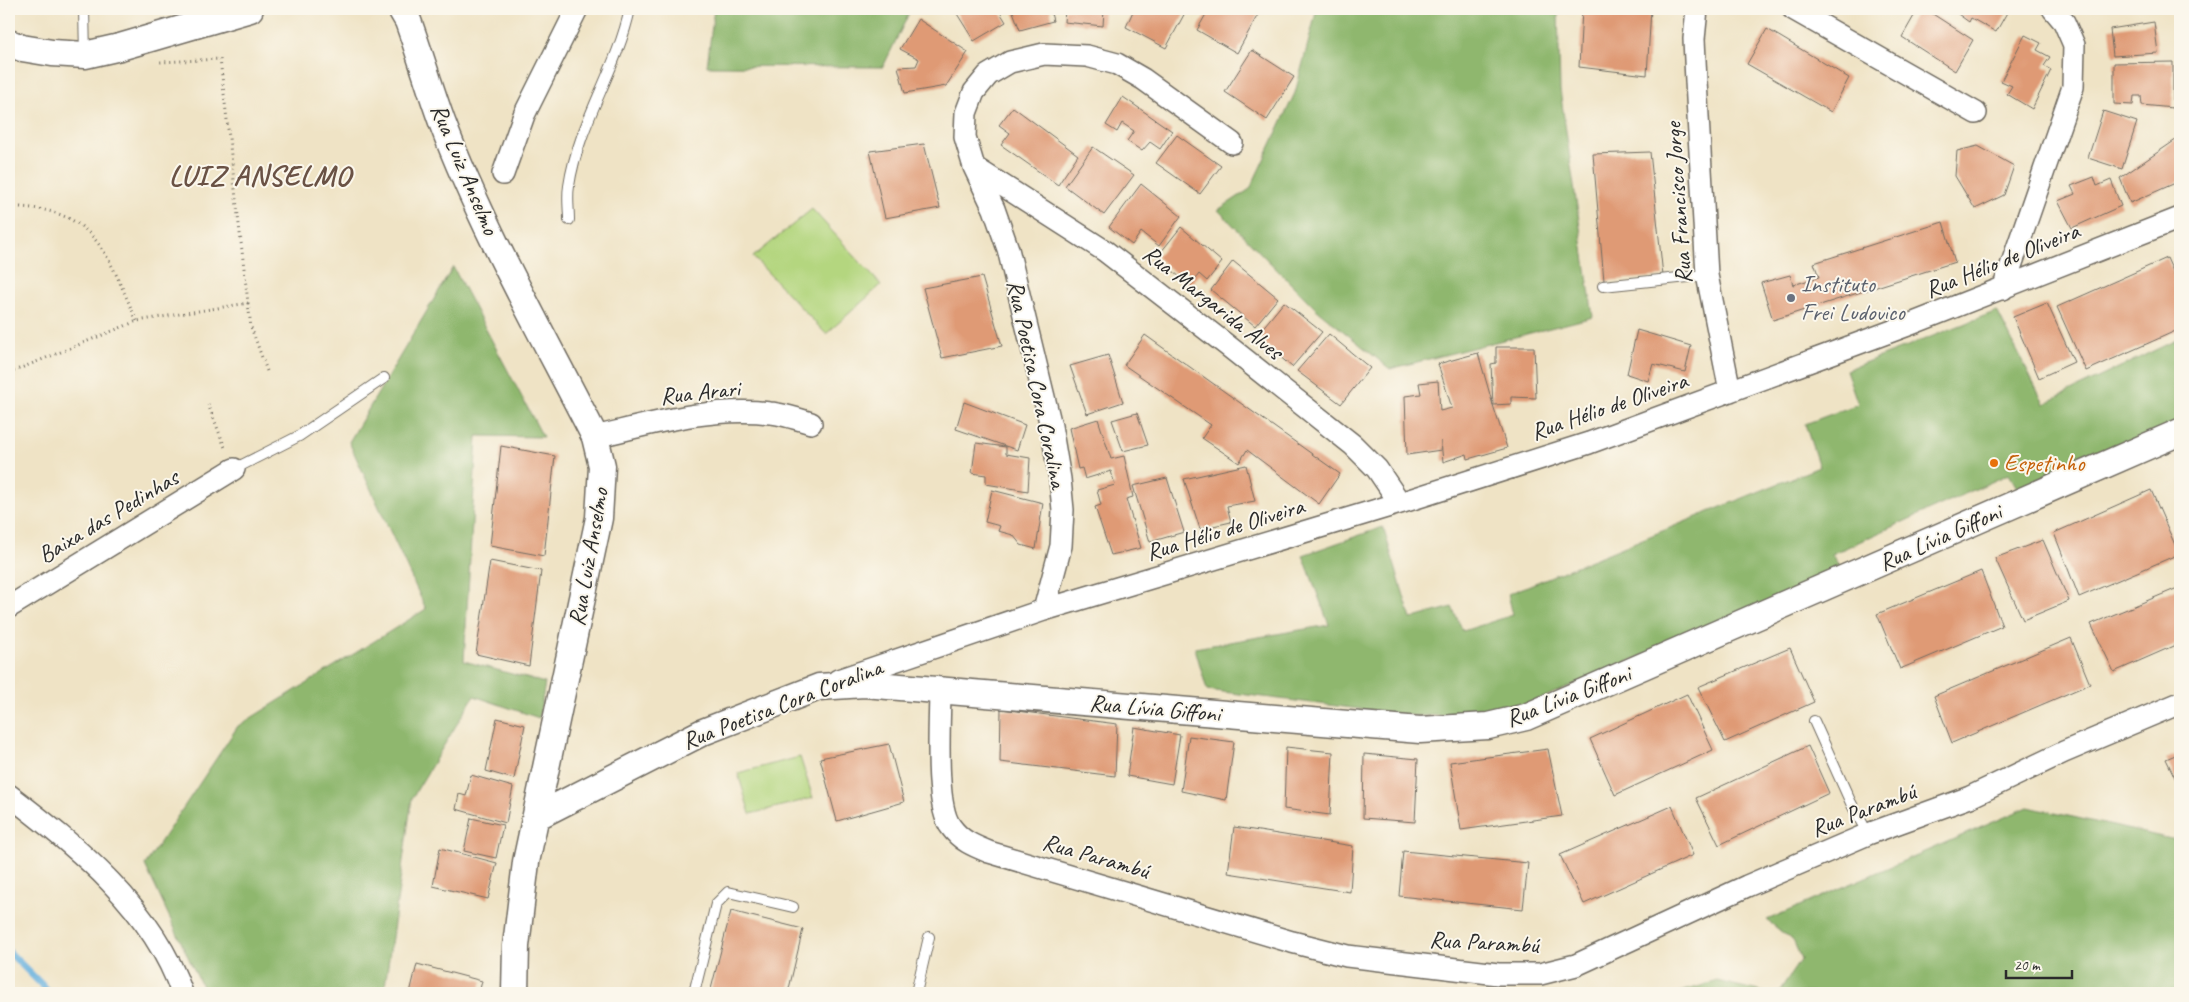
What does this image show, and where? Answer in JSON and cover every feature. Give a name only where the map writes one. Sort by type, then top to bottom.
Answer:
[{"type":"street","points":[[9,43],[22,48],[52,53],[85,55],[120,47],[188,18],[250,9]]},
{"type":"street","name":"Rua Luiz Anselmo","points":[[401,9],[408,21],[442,122],[487,224],[594,437],[602,466],[599,518],[520,902],[515,993]]},
{"type":"street","points":[[503,174],[524,115],[577,9]]},
{"type":"street","name":"Rua Francisco Jorge","points":[[1697,9],[1694,39],[1707,275],[1730,391]]},
{"type":"street","points":[[1793,9],[1976,113]]},
{"type":"street","points":[[2003,288],[2073,87],[2074,45],[2064,22],[2053,9]]},
{"type":"street","name":"Rua Poetisa Cora Coralina","points":[[536,817],[703,732],[819,687],[1044,610],[1061,546],[1063,510],[1060,479],[1051,426],[1008,249],[994,209],[974,166],[964,137],[966,113],[974,92],[988,75],[1010,62],[1044,54],[1088,56],[1118,64],[1143,79],[1232,143]]},
{"type":"street","name":"Rua Margarida Alves","points":[[974,166],[1105,251],[1236,352],[1352,445],[1377,469],[1400,503]]},
{"type":"street","name":"Rua Hélio de Oliveira","points":[[1044,610],[1400,503],[1589,443],[2003,288],[2180,218]]},
{"type":"street","name":"Rua Arari","points":[[594,437],[684,417],[731,413],[770,413],[811,423]]},
{"type":"street","name":"Rua Lívia Giffoni","points":[[819,687],[864,684],[1420,730],[1488,726],[1526,718],[1550,708],[2180,432]]},
{"type":"street","name":"Baixa das Pedinhas","points":[[9,607],[234,469]]},
{"type":"street","name":"Rua Parambú","points":[[940,690],[941,802],[950,826],[966,842],[989,852],[1292,942],[1347,956],[1498,974],[1540,974],[1576,965],[1747,886],[1868,834],[1970,797],[2064,752],[2180,703]]},
{"type":"street","points":[[9,795],[84,857],[126,900],[164,955],[182,993]]},
{"type":"lane","points":[[84,9],[85,55]]},
{"type":"lane","points":[[569,220],[569,187],[574,164],[620,46],[630,9]]},
{"type":"lane","points":[[1602,286],[1707,275]]},
{"type":"lane","points":[[234,469],[299,436],[384,378]]},
{"type":"lane","points":[[1814,721],[1851,803],[1868,834]]},
{"type":"lane","points":[[694,993],[716,904],[728,892],[793,907]]},
{"type":"lane","points":[[916,993],[929,937]]},
{"type":"path","points":[[155,63],[220,59],[251,327],[268,374]]},
{"type":"path","points":[[20,207],[53,211],[74,221],[90,233],[102,247],[137,321]]},
{"type":"path","points":[[9,373],[137,321],[248,303]]},
{"type":"path","points":[[208,404],[234,469]]},
{"type":"green space","points":[[714,9],[911,9],[883,67],[707,66]]},
{"type":"green space","points":[[1317,9],[1558,9],[1560,90],[1593,317],[1390,369],[1316,309],[1218,210],[1250,189],[1295,93]]},
{"type":"green space","points":[[812,209],[881,285],[826,334],[753,257]]},
{"type":"green space","points":[[453,267],[543,437],[477,436],[464,661],[545,683],[539,718],[474,696],[412,798],[384,993],[205,993],[145,865],[238,726],[426,609],[349,442]]},
{"type":"green space","points":[[1997,311],[2044,404],[2180,338],[2180,422],[2019,491],[2009,474],[1832,554],[1841,571],[1507,713],[1417,716],[1207,690],[1195,648],[1329,625],[1303,555],[1383,527],[1411,619],[1452,607],[1463,631],[1513,615],[1508,594],[1819,467],[1805,424],[1858,404],[1846,370]]},
{"type":"green space","points":[[800,757],[813,798],[750,814],[738,773]]},
{"type":"green space","points":[[2028,807],[2180,841],[2180,993],[1778,993],[1801,959],[1794,942],[1767,920]]},
{"type":"green space","points":[[1717,981],[1767,993],[1677,993]]},
{"type":"building","points":[[954,9],[998,9],[1006,22],[974,41]]},
{"type":"building","points":[[1012,9],[1050,9],[1053,21],[1020,30]]},
{"type":"building","points":[[1065,9],[1104,9],[1103,26],[1064,22]]},
{"type":"building","points":[[1134,9],[1187,9],[1166,48],[1126,27]]},
{"type":"building","points":[[1209,9],[1261,9],[1237,53],[1197,30]]},
{"type":"building","points":[[1582,9],[1651,9],[1647,75],[1579,67]]},
{"type":"building","points":[[1918,9],[1925,9],[1973,40],[1955,71],[1902,37]]},
{"type":"building","points":[[1951,9],[2009,9],[1996,32],[1971,18],[1969,22]]},
{"type":"building","points":[[2170,9],[2180,9],[2180,23]]},
{"type":"building","points":[[918,19],[968,52],[946,86],[905,93],[898,67],[916,66],[919,59],[900,49]]},
{"type":"building","points":[[2154,22],[2158,53],[2113,56],[2110,29]]},
{"type":"building","points":[[1767,29],[1849,78],[1831,112],[1747,64]]},
{"type":"building","points":[[2025,35],[2041,43],[2037,50],[2050,57],[2044,66],[2051,70],[2032,109],[2007,94],[2012,86],[2001,81]]},
{"type":"building","points":[[1252,50],[1294,77],[1267,120],[1225,92]]},
{"type":"building","points":[[2173,62],[2173,108],[2142,105],[2141,96],[2134,96],[2133,105],[2114,104],[2114,63]]},
{"type":"building","points":[[1123,97],[1172,131],[1160,149],[1150,142],[1142,151],[1127,141],[1134,131],[1122,123],[1117,132],[1106,125]]},
{"type":"building","points":[[1013,107],[1078,155],[1058,185],[1001,145],[1010,133],[999,125]]},
{"type":"building","points":[[2103,111],[2137,122],[2122,169],[2088,158]]},
{"type":"building","points":[[1177,135],[1221,166],[1200,194],[1156,163]]},
{"type":"building","points":[[2180,137],[2180,181],[2130,203],[2120,178]]},
{"type":"building","points":[[924,144],[940,208],[885,218],[870,151]]},
{"type":"building","points":[[1978,146],[2014,166],[2004,195],[1975,209],[1955,176],[1957,151]]},
{"type":"building","points":[[1093,147],[1134,175],[1104,215],[1065,186]]},
{"type":"building","points":[[1650,152],[1663,276],[1604,281],[1593,154]]},
{"type":"building","points":[[2094,177],[2097,186],[2111,180],[2121,206],[2072,228],[2058,201],[2075,194],[2071,186]]},
{"type":"building","points":[[1141,184],[1181,216],[1159,246],[1141,232],[1132,245],[1109,227]]},
{"type":"building","points":[[1943,222],[1955,262],[1773,320],[1761,283],[1790,275],[1793,285],[1819,277],[1814,263]]},
{"type":"building","points":[[1181,227],[1222,262],[1207,281],[1199,274],[1190,286],[1157,257]]},
{"type":"building","points":[[2167,258],[2180,287],[2180,329],[2086,371],[2057,307]]},
{"type":"building","points":[[1233,261],[1278,298],[1255,326],[1211,290]]},
{"type":"building","points":[[982,277],[1002,346],[942,358],[923,288]]},
{"type":"building","points":[[1284,302],[1322,332],[1292,367],[1256,336]]},
{"type":"building","points":[[2047,303],[2074,362],[2039,378],[2013,317]]},
{"type":"building","points":[[1637,330],[1691,346],[1685,372],[1653,364],[1648,381],[1627,374]]},
{"type":"building","points":[[1329,334],[1370,368],[1341,404],[1297,371]]},
{"type":"building","points":[[1145,335],[1340,474],[1319,504],[1247,450],[1239,463],[1202,438],[1211,425],[1124,365]]},
{"type":"building","points":[[1496,347],[1534,347],[1536,398],[1511,397],[1511,404],[1493,405],[1491,364],[1496,363]]},
{"type":"building","points":[[1478,353],[1507,448],[1468,459],[1467,454],[1443,462],[1441,441],[1441,450],[1407,455],[1405,396],[1421,394],[1419,383],[1438,381],[1440,411],[1452,408],[1438,364]]},
{"type":"building","points":[[1108,355],[1123,402],[1087,414],[1070,366]]},
{"type":"building","points":[[964,402],[1025,425],[1017,450],[956,429]]},
{"type":"building","points":[[1137,413],[1148,445],[1123,451],[1112,420]]},
{"type":"building","points":[[1098,419],[1111,459],[1124,456],[1133,497],[1126,499],[1141,548],[1111,555],[1095,507],[1101,505],[1097,490],[1115,485],[1111,471],[1085,479],[1082,468],[1078,469],[1069,428]]},
{"type":"building","points":[[976,443],[1006,447],[1006,454],[1030,458],[1028,491],[986,484],[986,475],[972,473]]},
{"type":"building","points":[[501,446],[555,456],[544,556],[490,546]]},
{"type":"building","points":[[1246,465],[1255,501],[1227,506],[1231,522],[1200,529],[1184,479]]},
{"type":"building","points":[[1167,478],[1184,532],[1150,542],[1133,486]]},
{"type":"building","points":[[992,490],[1043,503],[1036,549],[1021,545],[1013,535],[998,531],[1000,526],[985,522]]},
{"type":"building","points":[[2151,490],[2179,554],[2079,597],[2054,533]]},
{"type":"building","points":[[2043,540],[2069,601],[2023,620],[1995,558]]},
{"type":"building","points":[[490,561],[541,571],[529,666],[476,654]]},
{"type":"building","points":[[1981,571],[2002,626],[1900,669],[1877,614]]},
{"type":"building","points":[[2180,587],[2180,643],[2114,672],[2091,624]]},
{"type":"building","points":[[2071,638],[2090,684],[1952,743],[1934,696]]},
{"type":"building","points":[[1790,648],[1814,702],[1725,742],[1698,687]]},
{"type":"building","points":[[1687,694],[1713,750],[1615,795],[1590,739]]},
{"type":"building","points":[[1001,709],[1117,724],[1115,776],[1000,762]]},
{"type":"building","points":[[497,718],[525,725],[514,779],[486,771]]},
{"type":"building","points":[[1134,727],[1180,735],[1172,784],[1127,776]]},
{"type":"building","points":[[1189,736],[1234,742],[1226,800],[1181,791]]},
{"type":"building","points":[[889,744],[904,802],[837,821],[820,758]]},
{"type":"building","points":[[1808,746],[1829,793],[1719,845],[1696,798]]},
{"type":"building","points":[[1286,747],[1333,752],[1330,815],[1284,809]]},
{"type":"building","points":[[1548,749],[1562,816],[1461,830],[1450,762]]},
{"type":"building","points":[[2180,753],[2180,788],[2166,759]]},
{"type":"building","points":[[1364,754],[1418,759],[1415,822],[1363,818]]},
{"type":"building","points":[[471,775],[513,787],[506,823],[456,809],[459,794],[466,796]]},
{"type":"building","points":[[1672,806],[1693,855],[1584,904],[1560,855]]},
{"type":"building","points":[[471,818],[503,825],[496,858],[464,851]]},
{"type":"building","points":[[1234,827],[1353,846],[1350,892],[1228,873]]},
{"type":"building","points":[[440,848],[497,863],[488,899],[433,886]]},
{"type":"building","points":[[1403,851],[1528,863],[1523,909],[1399,896]]},
{"type":"building","points":[[731,911],[803,929],[788,993],[710,993]]},
{"type":"building","points":[[417,964],[482,981],[479,993],[410,993]]},
{"type":"waterway","points":[[9,952],[50,993]]},
{"type":"place","name":"Instituto Frei Ludovico","points":[[1791,298]]},
{"type":"place","name":"Espetinho","points":[[1994,463]]},
{"type":"district","name":"LUIZ ANSELMO","points":[[260,175]]}]
